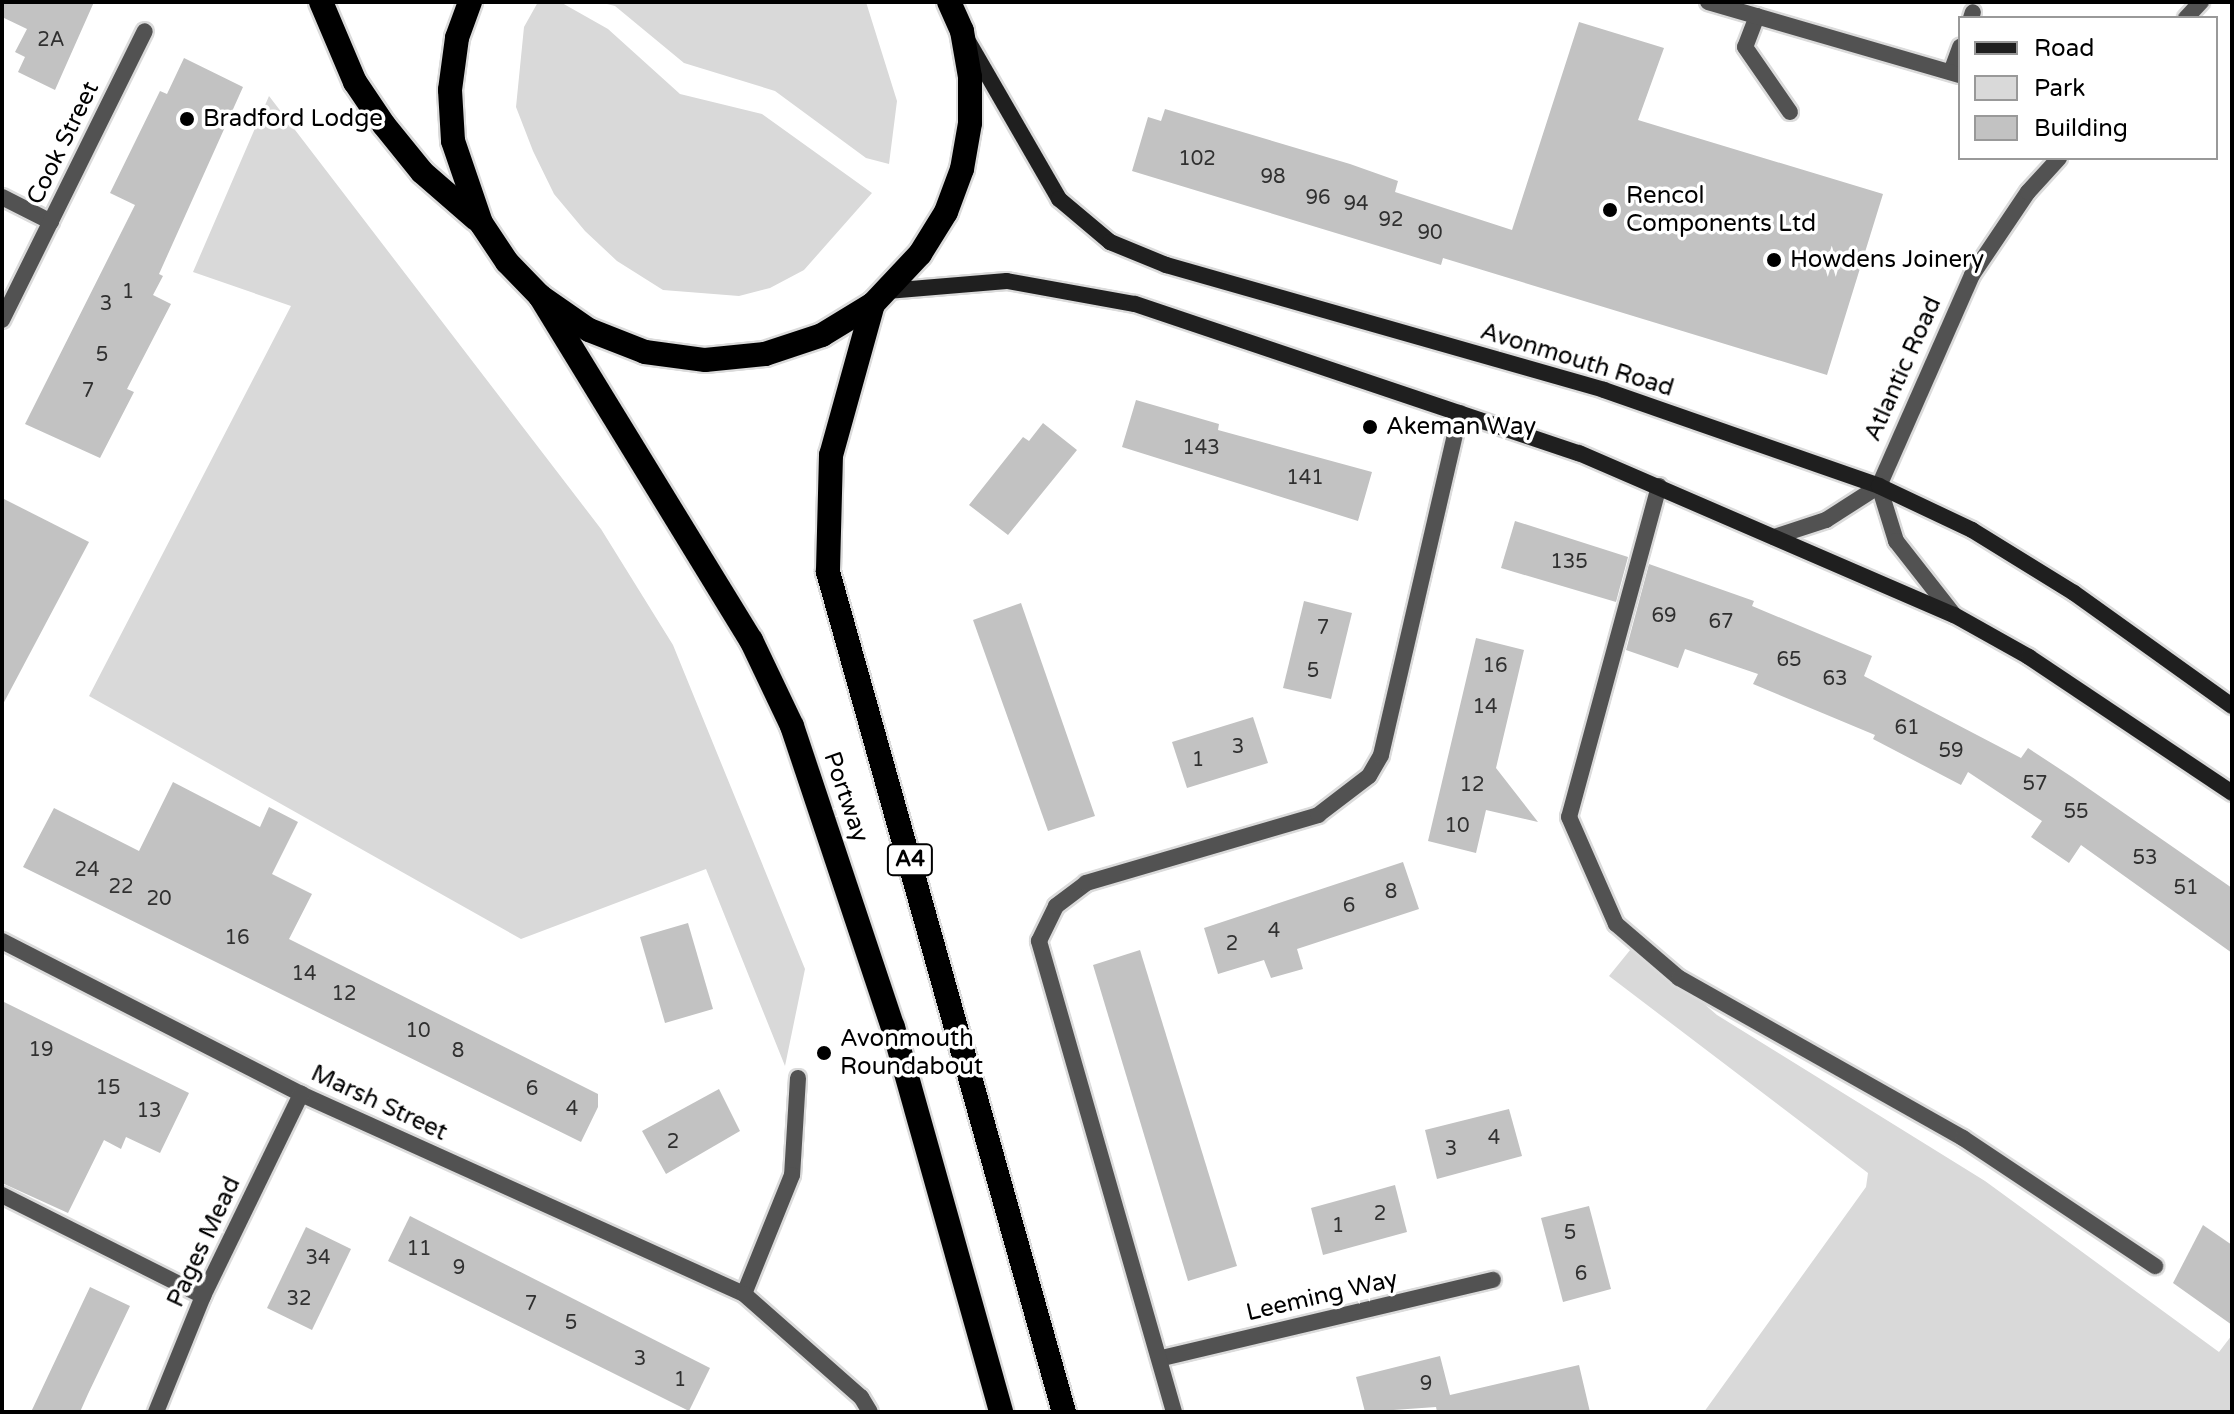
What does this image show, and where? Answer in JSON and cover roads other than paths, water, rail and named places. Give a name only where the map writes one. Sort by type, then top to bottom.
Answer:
[{"type":"highway","points":[[321,2],[355,82],[384,125],[422,172],[481,223]]},
{"type":"highway","points":[[470,2],[457,38],[450,90],[453,141],[481,223],[507,262],[540,296],[589,330],[645,352],[705,360],[765,354],[822,335],[880,298],[920,254],[946,212],[962,169],[970,123],[970,77],[962,31],[949,2]]},
{"type":"highway","name":"Portway","points":[[540,296],[751,640],[792,726],[893,1027],[1001,1412]]},
{"type":"highway","name":"Portway","points":[[880,298],[831,455],[828,572],[1064,1412]]},
{"type":"main road","name":"Avonmouth Road","points":[[962,31],[1059,199],[1110,242],[1166,265],[1604,390],[1879,486],[1972,530],[2074,593],[2232,706]]},
{"type":"main road","points":[[880,298],[1007,281],[1135,304],[1460,413],[1659,486],[1954,615],[2029,657],[2232,793]]},
{"type":"street","points":[[1708,2],[1956,74]]},
{"type":"street","points":[[1757,16],[1745,47],[1790,112]]},
{"type":"street","name":"Cook Street","points":[[2,320],[145,31]]},
{"type":"street","name":"Atlantic Road","points":[[1879,486],[1972,275],[2028,192],[2057,160]]},
{"type":"street","points":[[2,197],[51,222]]},
{"type":"street","points":[[1174,1412],[1162,1358],[1039,941],[1056,906],[1086,883],[1318,815],[1369,776],[1381,755],[1460,413]]},
{"type":"street","points":[[1659,486],[1569,817],[1616,924],[1679,978],[1963,1138],[2155,1266]]},
{"type":"street","points":[[1774,537],[1826,520],[1879,486],[1896,541],[1954,615]]},
{"type":"street","name":"Marsh Street","points":[[2,941],[301,1094],[744,1294]]},
{"type":"street","points":[[798,1078],[792,1175],[744,1294],[861,1397],[870,1412]]},
{"type":"street","name":"Pages Mead","points":[[156,1412],[203,1296],[301,1094]]},
{"type":"street","points":[[2,1195],[203,1296]]},
{"type":"street","name":"Leeming Way","points":[[1162,1358],[1493,1280]]},
{"type":"place","name":"Bradford Lodge","points":[[187,119]]},
{"type":"place","name":"Rencol Components Ltd","points":[[1610,210]]},
{"type":"place","name":"Howdens Joinery","points":[[1774,260]]},
{"type":"place","name":"Akeman Way","points":[[1370,427]]},
{"type":"place","name":"Avonmouth Roundabout","points":[[824,1053]]}]
